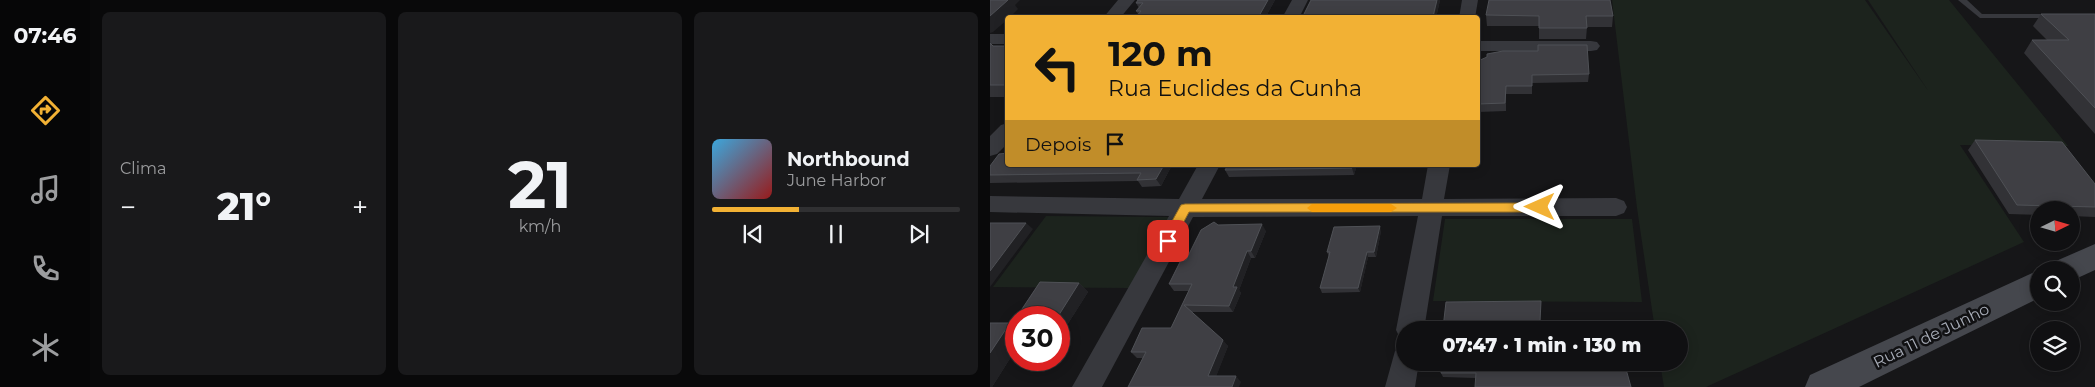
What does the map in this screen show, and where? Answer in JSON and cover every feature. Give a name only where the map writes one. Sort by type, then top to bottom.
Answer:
[{"type":"street","points":[[1114,15],[1127,0]]},
{"type":"street","points":[[1292,15],[1300,0]]},
{"type":"street","points":[[1468,15],[1470,0]]},
{"type":"street","points":[[990,39],[1005,39]]},
{"type":"street","points":[[1480,46],[1591,46]]},
{"type":"street","points":[[990,149],[1005,133]]},
{"type":"street","points":[[1087,387],[1208,167]]},
{"type":"street","points":[[1412,321],[1439,167]]},
{"type":"street","points":[[990,204],[1185,208],[1616,207]]},
{"type":"street","points":[[2080,264],[2095,256]]},
{"type":"street","name":"Rua 11 de Junho","points":[[1823,387],[2030,287]]},
{"type":"street","points":[[1400,387],[1403,371]]},
{"type":"lane","points":[[1962,0],[1973,12],[1983,16],[2064,16]]},
{"type":"shaded area","points":[[1612,0],[1865,0],[1929,92],[1868,0],[1949,0],[2068,146],[1960,145],[2024,242],[1706,387],[1664,387],[1661,371],[1688,371],[1688,321],[1654,321],[1637,208]]},
{"type":"shaded area","points":[[1046,216],[1169,217],[1129,288],[993,287]]},
{"type":"shaded area","points":[[1445,219],[1632,219],[1642,302],[1433,301]]},
{"type":"building","points":[[990,0],[1008,0],[990,16]]},
{"type":"building","points":[[1138,0],[1268,0],[1260,15],[1138,15],[1141,11],[1136,11],[1143,3],[1136,3]]},
{"type":"building","points":[[1311,0],[1437,0],[1433,15],[1304,15]]},
{"type":"building","points":[[1489,0],[1610,0],[1613,16],[1586,16],[1587,28],[1539,28],[1539,16],[1486,15]]},
{"type":"building","points":[[2041,14],[2095,14],[2095,108],[2032,40],[2069,40]]},
{"type":"building","points":[[990,43],[993,46],[1005,46],[1005,85],[990,85]]},
{"type":"building","points":[[1538,45],[1587,45],[1589,74],[1532,75],[1532,86],[1506,86],[1505,103],[1480,104],[1480,60],[1487,57],[1487,54],[1503,51],[1538,51]]},
{"type":"building","points":[[1975,140],[2062,142],[2095,184],[2095,207],[2080,207],[2080,201],[2030,201],[2030,205],[2017,205]]},
{"type":"building","points":[[1005,153],[1005,167],[1163,167],[1156,179],[1137,180],[1141,173],[990,175],[990,166],[999,154]]},
{"type":"building","points":[[1227,167],[1352,167],[1352,168],[1225,170]]},
{"type":"building","points":[[1214,222],[1218,225],[1262,224],[1251,251],[1247,251],[1233,287],[1237,287],[1229,306],[1184,305],[1223,340],[1208,376],[1236,376],[1232,387],[1128,387],[1146,352],[1131,352],[1142,328],[1171,328],[1192,284],[1169,284],[1181,260],[1186,260],[1201,230]]},
{"type":"building","points":[[990,223],[1026,223],[990,271]]},
{"type":"building","points":[[1380,226],[1374,252],[1367,252],[1358,288],[1320,288],[1330,252],[1327,252],[1334,227]]},
{"type":"building","points":[[1040,282],[1079,283],[1065,306],[1024,306]]},
{"type":"building","points":[[1541,301],[1540,321],[1444,321],[1446,302]]},
{"type":"building","points":[[990,323],[1005,323],[1005,330],[990,353]]},
{"type":"building","points":[[1441,371],[1627,371],[1631,387],[1475,387],[1476,373],[1441,373]]},
{"type":"slow traffic","points":[[1312,208],[1391,208]]},
{"type":"route","points":[[1168,241],[1185,208],[1540,207]]}]
